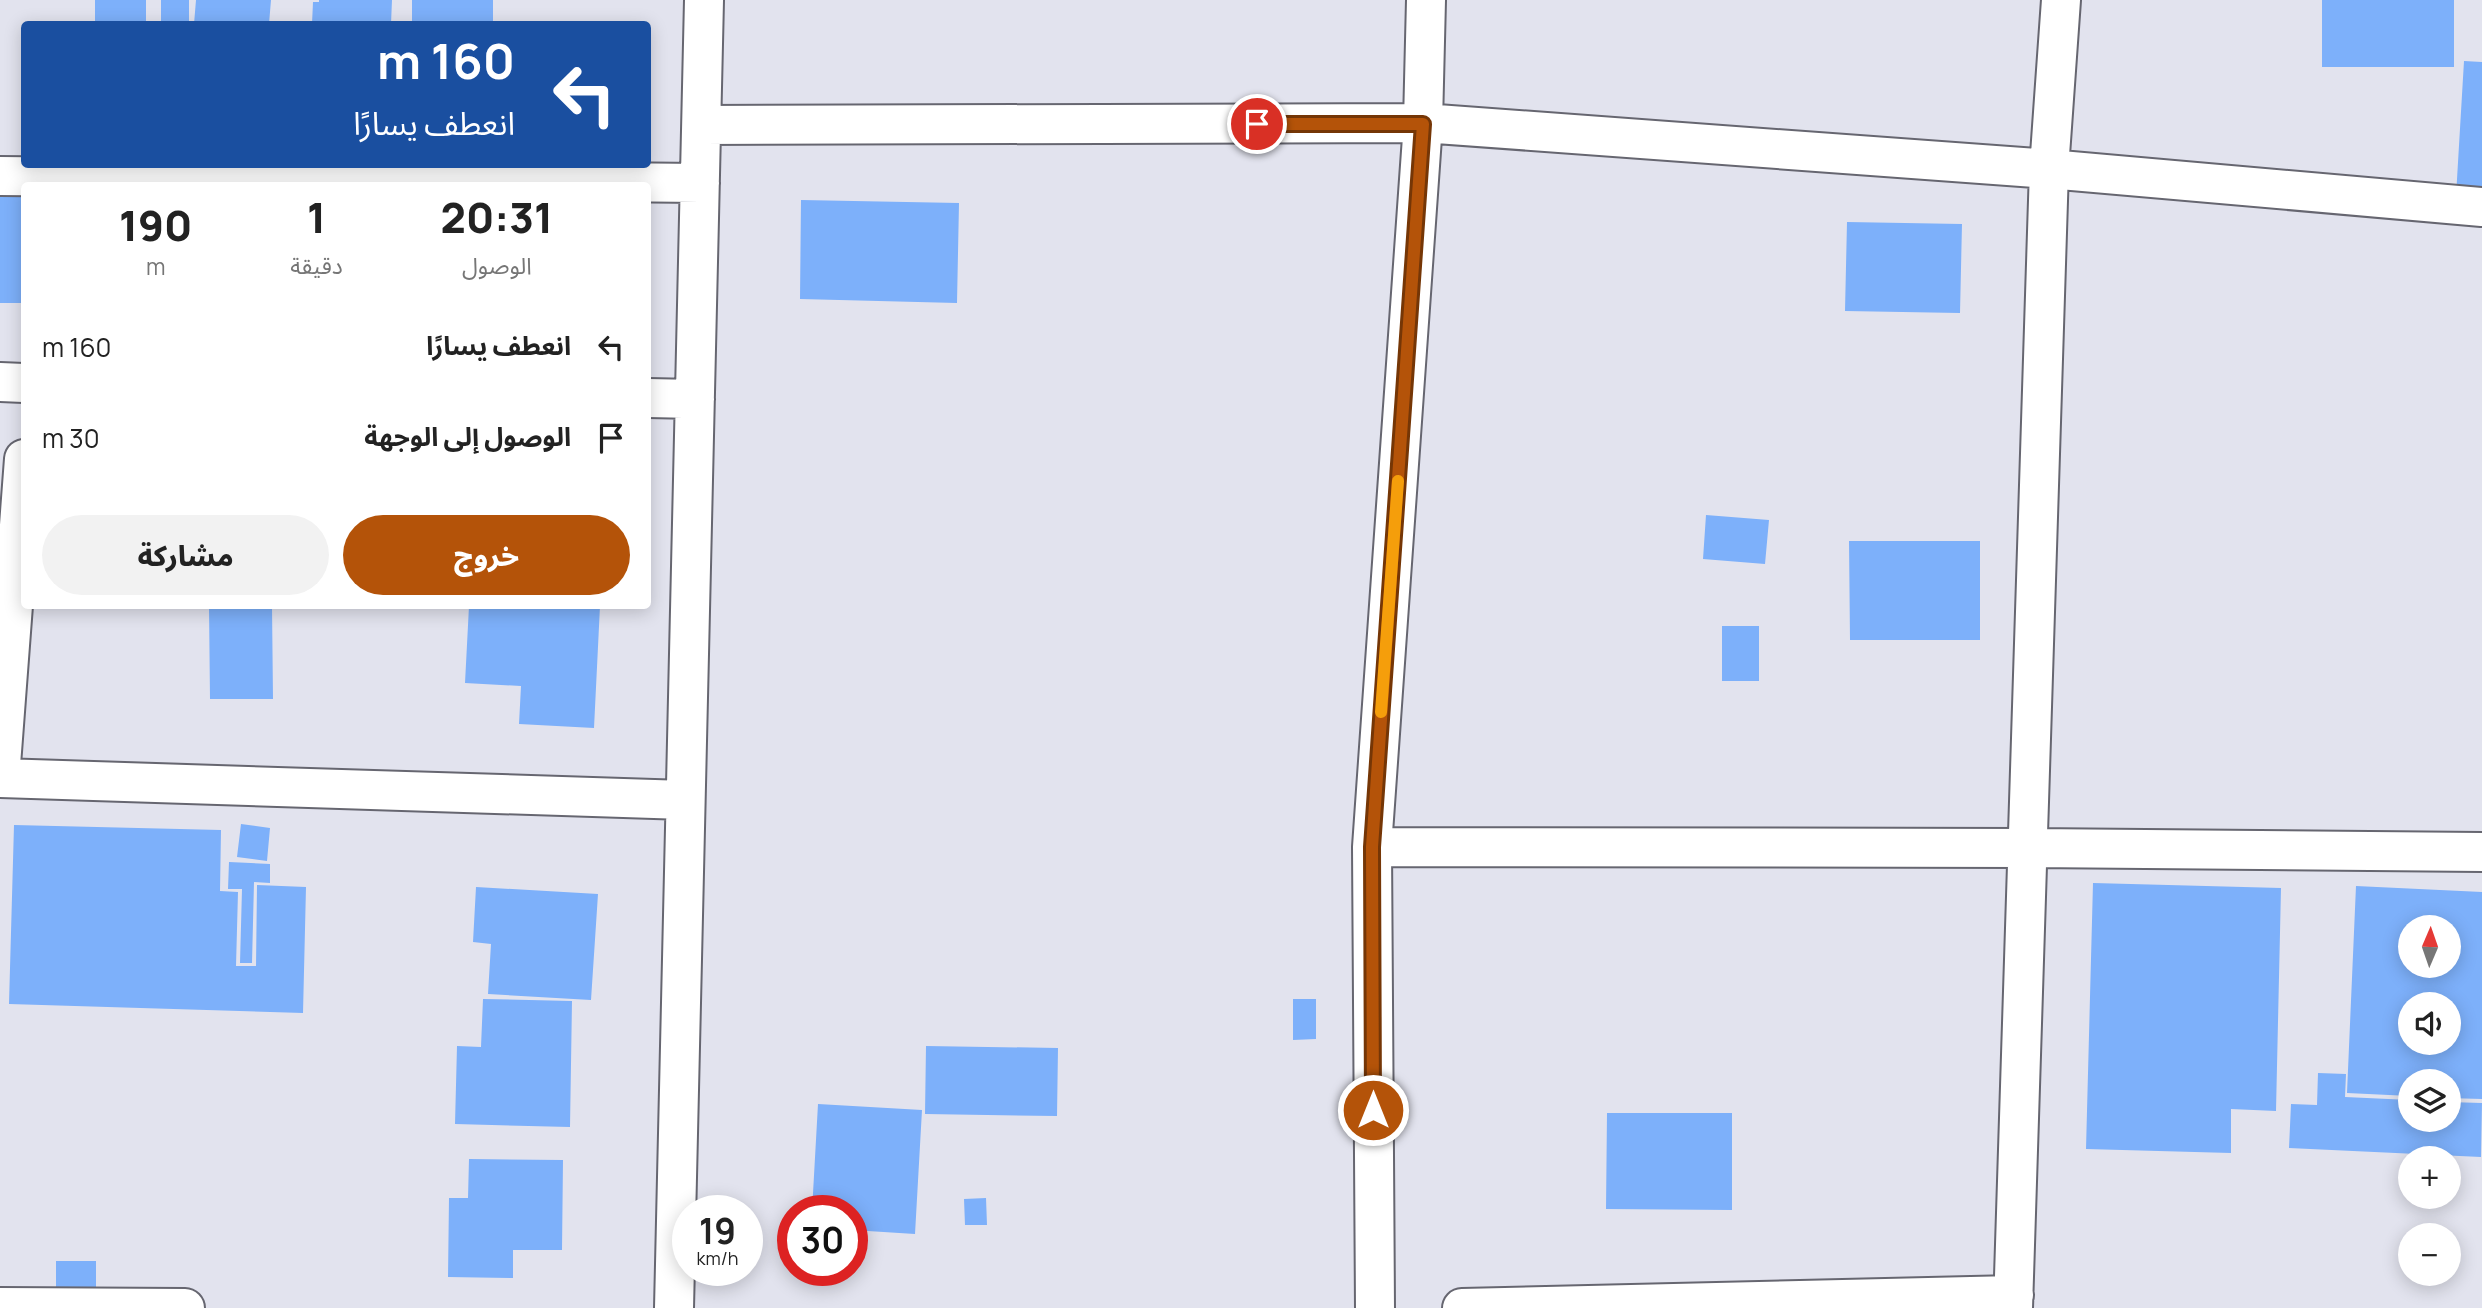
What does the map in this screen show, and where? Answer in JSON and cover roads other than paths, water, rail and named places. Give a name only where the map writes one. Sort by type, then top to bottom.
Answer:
[{"type":"street","points":[[674,1308],[704,0]]},
{"type":"street","points":[[1375,1308],[1372,847],[1423,124],[1426,0]]},
{"type":"street","points":[[1462,1308],[2013,1301],[2049,169],[2061,0]]},
{"type":"street","points":[[702,125],[1423,124],[2049,169],[2482,207]]},
{"type":"street","points":[[0,176],[600,182]]},
{"type":"street","points":[[651,183],[700,183]]},
{"type":"street","points":[[0,382],[21,383]]},
{"type":"street","points":[[651,398],[695,399]]},
{"type":"street","points":[[21,499],[0,778],[685,800]]},
{"type":"street","points":[[1372,847],[2482,852]]},
{"type":"street","points":[[0,1307],[185,1308]]}]
